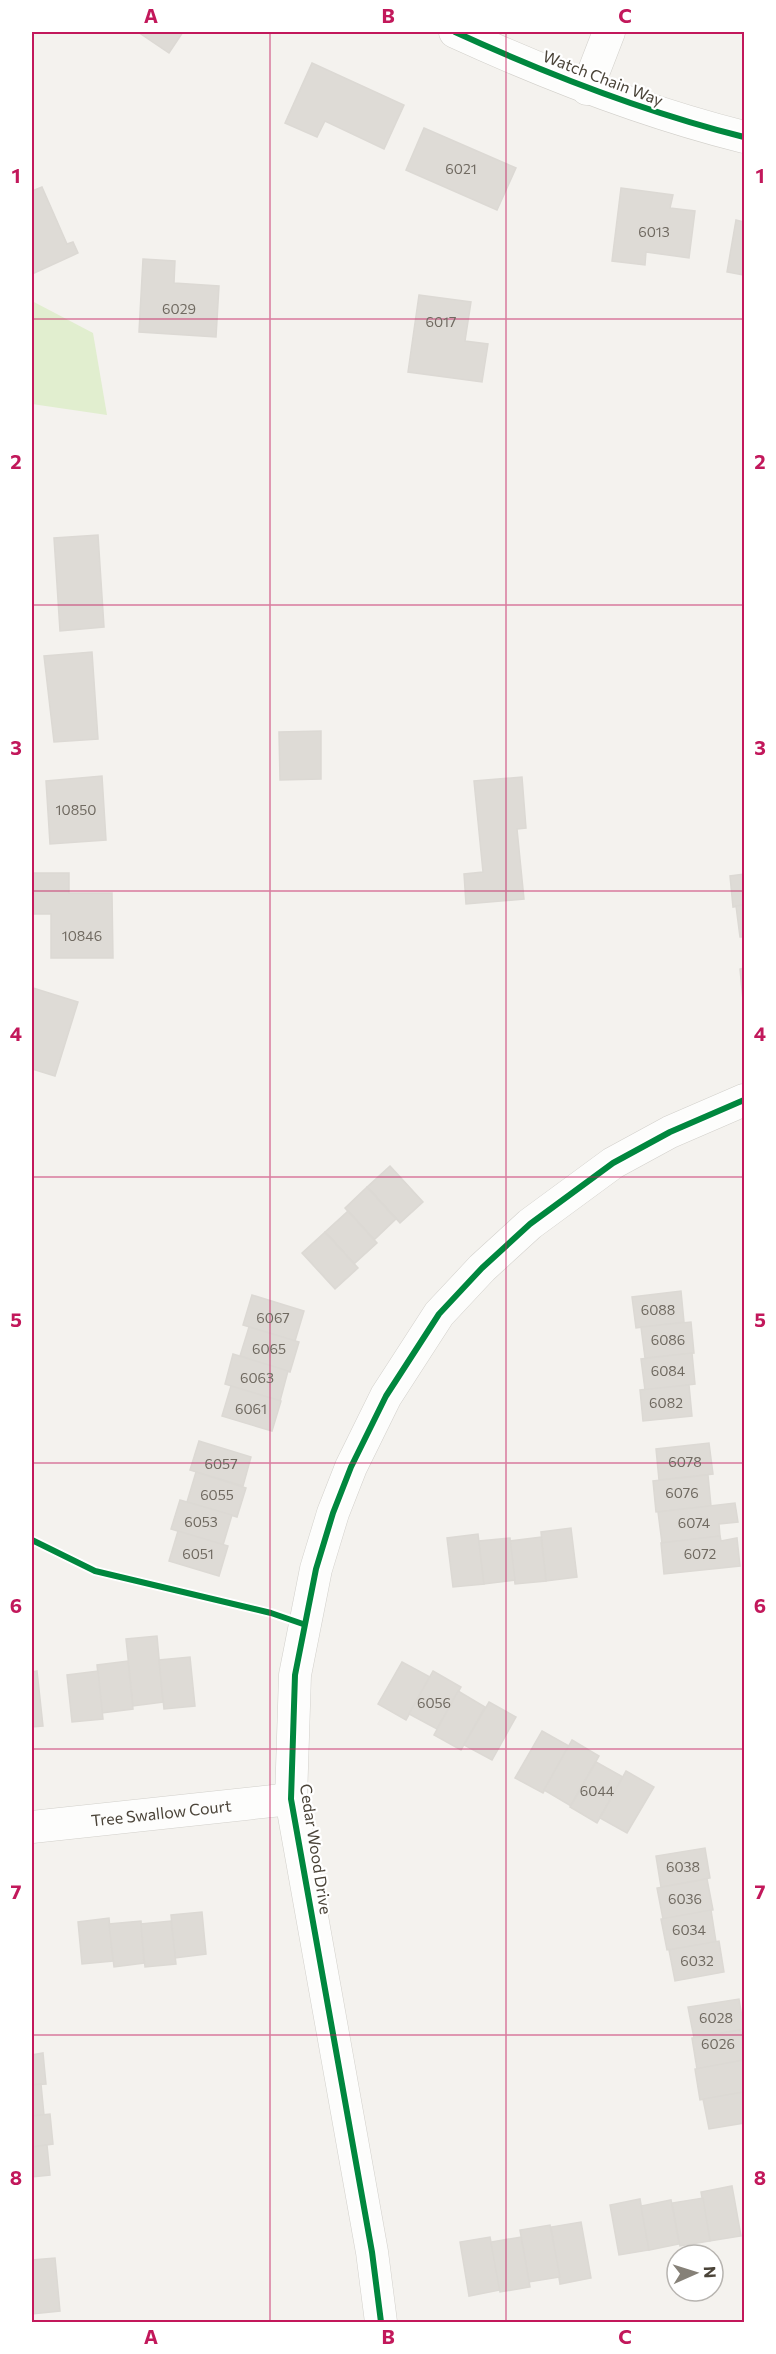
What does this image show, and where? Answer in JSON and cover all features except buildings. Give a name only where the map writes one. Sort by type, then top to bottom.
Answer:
[{"type":"street","name":"Watch Chain Way","points":[[456,32],[587,89],[682,122],[744,137]]},
{"type":"street","points":[[587,89],[609,32]]},
{"type":"street","name":"Cedar Wood Drive","points":[[381,2322],[372,2252],[291,1799],[295,1675],[315,1569],[351,1467],[386,1396],[439,1314],[482,1268],[571,1192],[613,1163],[670,1132],[744,1100]]},
{"type":"street","name":"Tree Swallow Court","points":[[32,1827],[291,1799]]},
{"type":"green space","points":[[32,301],[93,333],[107,415],[32,404]]},
{"type":"cycle path","points":[[455,32],[597,91],[670,116],[744,137]]},
{"type":"cycle path","points":[[381,2322],[372,2252],[291,1799],[295,1675],[316,1569],[333,1513],[351,1467],[386,1396],[439,1314],[482,1268],[530,1224],[613,1163],[670,1132],[744,1100]]},
{"type":"cycle path","points":[[32,1540],[95,1571],[271,1613],[303,1624]]}]
